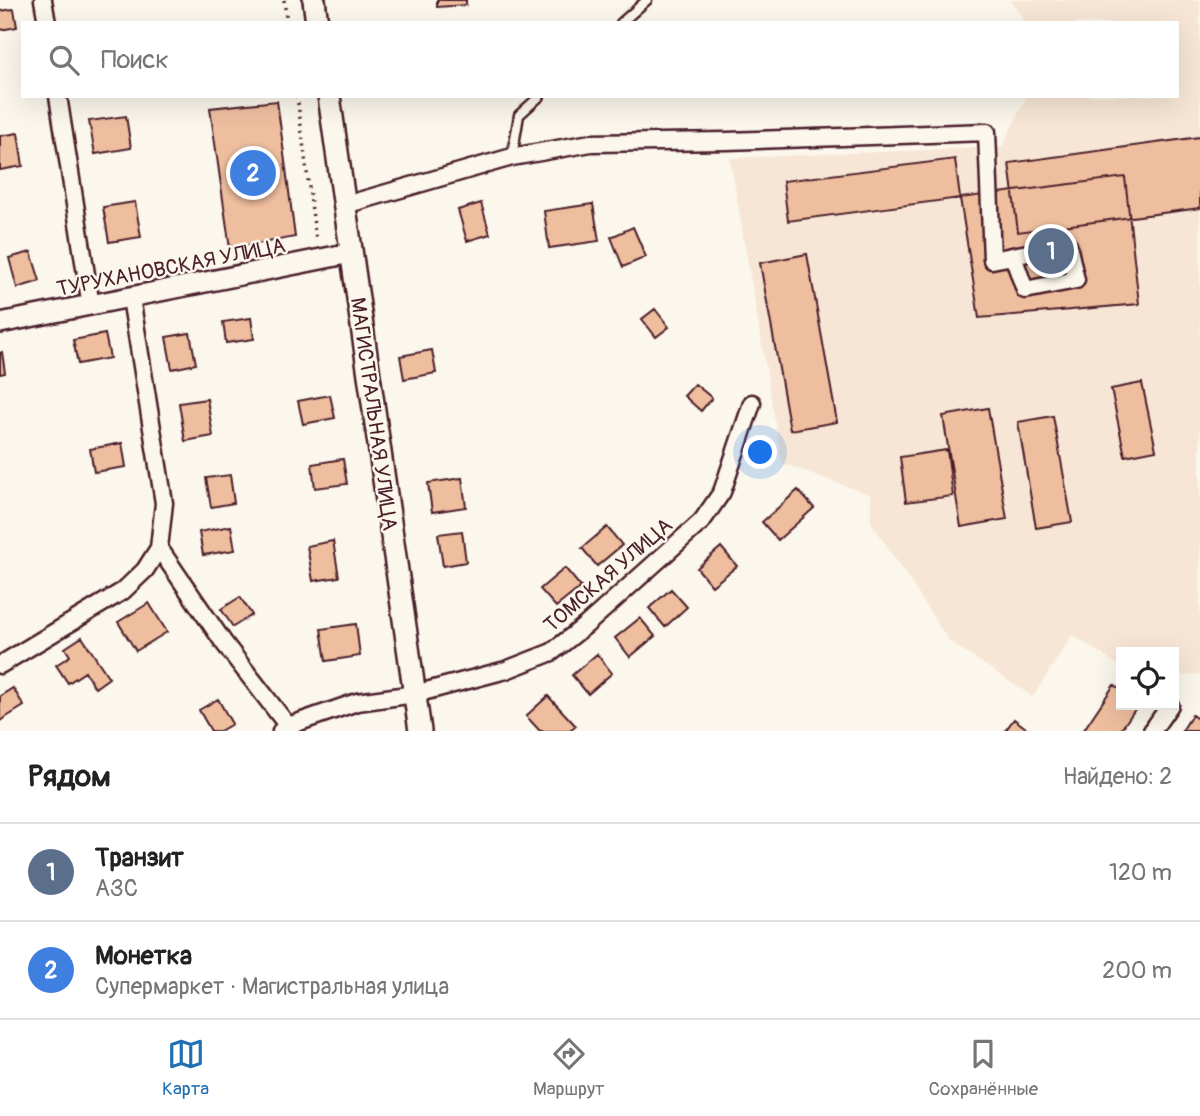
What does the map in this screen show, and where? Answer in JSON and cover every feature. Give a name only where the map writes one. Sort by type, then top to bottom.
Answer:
[{"type":"main road","points":[[314,0],[317,21]]},
{"type":"main road","name":"МАГИСТРАЛЬНАЯ УЛИЦА","points":[[329,98],[420,731]]},
{"type":"street","points":[[43,0],[47,21]]},
{"type":"street","points":[[58,98],[91,306]]},
{"type":"street","points":[[345,205],[512,157],[591,143],[987,132],[992,260],[1013,256]]},
{"type":"street","name":"ТУРУХАНОВСКАЯ УЛИЦА","points":[[0,323],[351,253]]},
{"type":"street","points":[[0,665],[123,591],[145,570],[159,548],[164,503],[131,299]]},
{"type":"street","name":"ТОМСКАЯ УЛИЦА","points":[[285,729],[357,702],[415,694],[506,670],[552,652],[702,521],[723,492],[752,402]]},
{"type":"street","points":[[159,548],[285,729]]},
{"type":"street","points":[[1152,731],[1167,710]]},
{"type":"lane","points":[[623,21],[647,0]]},
{"type":"lane","points":[[512,157],[519,115],[538,98]]},
{"type":"path","points":[[284,0],[287,21]]},
{"type":"path","points":[[297,98],[318,261]]},
{"type":"shaded area","points":[[1011,0],[1200,0],[1200,674],[1179,676],[1179,647],[1116,647],[1116,664],[1072,635],[1033,697],[949,641],[871,522],[871,495],[782,463],[730,158],[1002,147],[1026,98],[1179,98],[1179,21],[1024,21]]},
{"type":"building","points":[[437,0],[466,0],[466,5],[437,7]]},
{"type":"building","points":[[14,9],[17,27],[0,30],[0,11]]},
{"type":"building","points":[[277,101],[295,237],[230,249],[210,108]]},
{"type":"building","points":[[126,116],[131,148],[95,154],[89,121]]},
{"type":"building","points":[[18,133],[23,166],[0,170],[0,136]]},
{"type":"building","points":[[1200,137],[1200,208],[1018,232],[1009,163]]},
{"type":"building","points":[[955,159],[960,198],[788,221],[783,181]]},
{"type":"building","points":[[1125,177],[1139,304],[979,318],[960,198]]},
{"type":"building","points":[[135,202],[141,237],[109,242],[103,207]]},
{"type":"building","points":[[481,203],[490,234],[467,241],[458,210]]},
{"type":"building","points":[[593,204],[599,241],[549,248],[544,211]]},
{"type":"building","points":[[633,227],[646,257],[623,267],[611,237]]},
{"type":"building","points":[[31,252],[40,281],[17,288],[9,258]]},
{"type":"building","points":[[807,254],[837,422],[790,430],[760,263]]},
{"type":"building","points":[[655,309],[669,327],[656,337],[642,319]]},
{"type":"building","points":[[251,318],[254,339],[226,343],[223,322]]},
{"type":"building","points":[[190,333],[196,364],[172,369],[166,337]]},
{"type":"building","points":[[105,334],[110,358],[78,364],[73,340]]},
{"type":"building","points":[[432,350],[436,373],[404,379],[400,356]]},
{"type":"building","points":[[2,352],[5,373],[0,374],[0,353]]},
{"type":"building","points":[[1142,383],[1156,450],[1125,456],[1111,389]]},
{"type":"building","points":[[695,384],[712,398],[701,411],[684,396]]},
{"type":"building","points":[[330,395],[335,418],[303,424],[298,401]]},
{"type":"building","points":[[207,399],[213,436],[185,441],[179,403]]},
{"type":"building","points":[[988,408],[1007,519],[961,527],[943,416]]},
{"type":"building","points":[[1053,416],[1072,522],[1036,528],[1018,422]]},
{"type":"building","points":[[122,443],[126,467],[94,472],[90,449]]},
{"type":"building","points":[[947,450],[953,496],[906,502],[900,457]]},
{"type":"building","points":[[343,459],[347,484],[315,488],[312,464]]},
{"type":"building","points":[[230,475],[234,503],[211,507],[206,478]]},
{"type":"building","points":[[462,478],[466,507],[432,512],[428,483]]},
{"type":"building","points":[[798,490],[814,508],[778,540],[762,522]]},
{"type":"building","points":[[231,526],[235,550],[203,555],[199,532]]},
{"type":"building","points":[[607,527],[622,545],[597,566],[582,548]]},
{"type":"building","points":[[462,531],[466,562],[443,566],[438,534]]},
{"type":"building","points":[[333,541],[339,577],[313,581],[307,546]]},
{"type":"building","points":[[721,547],[737,566],[712,586],[697,568]]},
{"type":"building","points":[[565,568],[581,587],[556,607],[540,589]]},
{"type":"building","points":[[671,589],[687,607],[665,627],[649,608]]},
{"type":"building","points":[[240,597],[252,615],[233,627],[221,609]]},
{"type":"building","points":[[149,603],[167,632],[136,651],[118,622]]},
{"type":"building","points":[[640,618],[655,636],[630,657],[615,638]]},
{"type":"building","points":[[356,624],[360,656],[326,661],[321,629]]},
{"type":"building","points":[[82,637],[109,678],[95,688],[85,672],[68,683],[56,665],[70,656],[65,648]]},
{"type":"building","points":[[597,654],[612,673],[588,694],[572,675]]},
{"type":"building","points":[[1114,685],[1116,710],[1135,710],[1120,731],[1083,731]]},
{"type":"building","points":[[13,688],[24,706],[0,721],[0,696]]},
{"type":"building","points":[[548,696],[576,726],[570,731],[540,731],[526,716]]},
{"type":"building","points":[[218,699],[232,724],[220,731],[211,731],[199,710]]},
{"type":"building","points":[[1192,715],[1200,721],[1200,731],[1182,731]]},
{"type":"building","points":[[1014,719],[1030,731],[1005,731]]},
{"type":"place","name":"Монетка","points":[[253,173]]},
{"type":"place","name":"Транзит","points":[[1051,251]]}]
